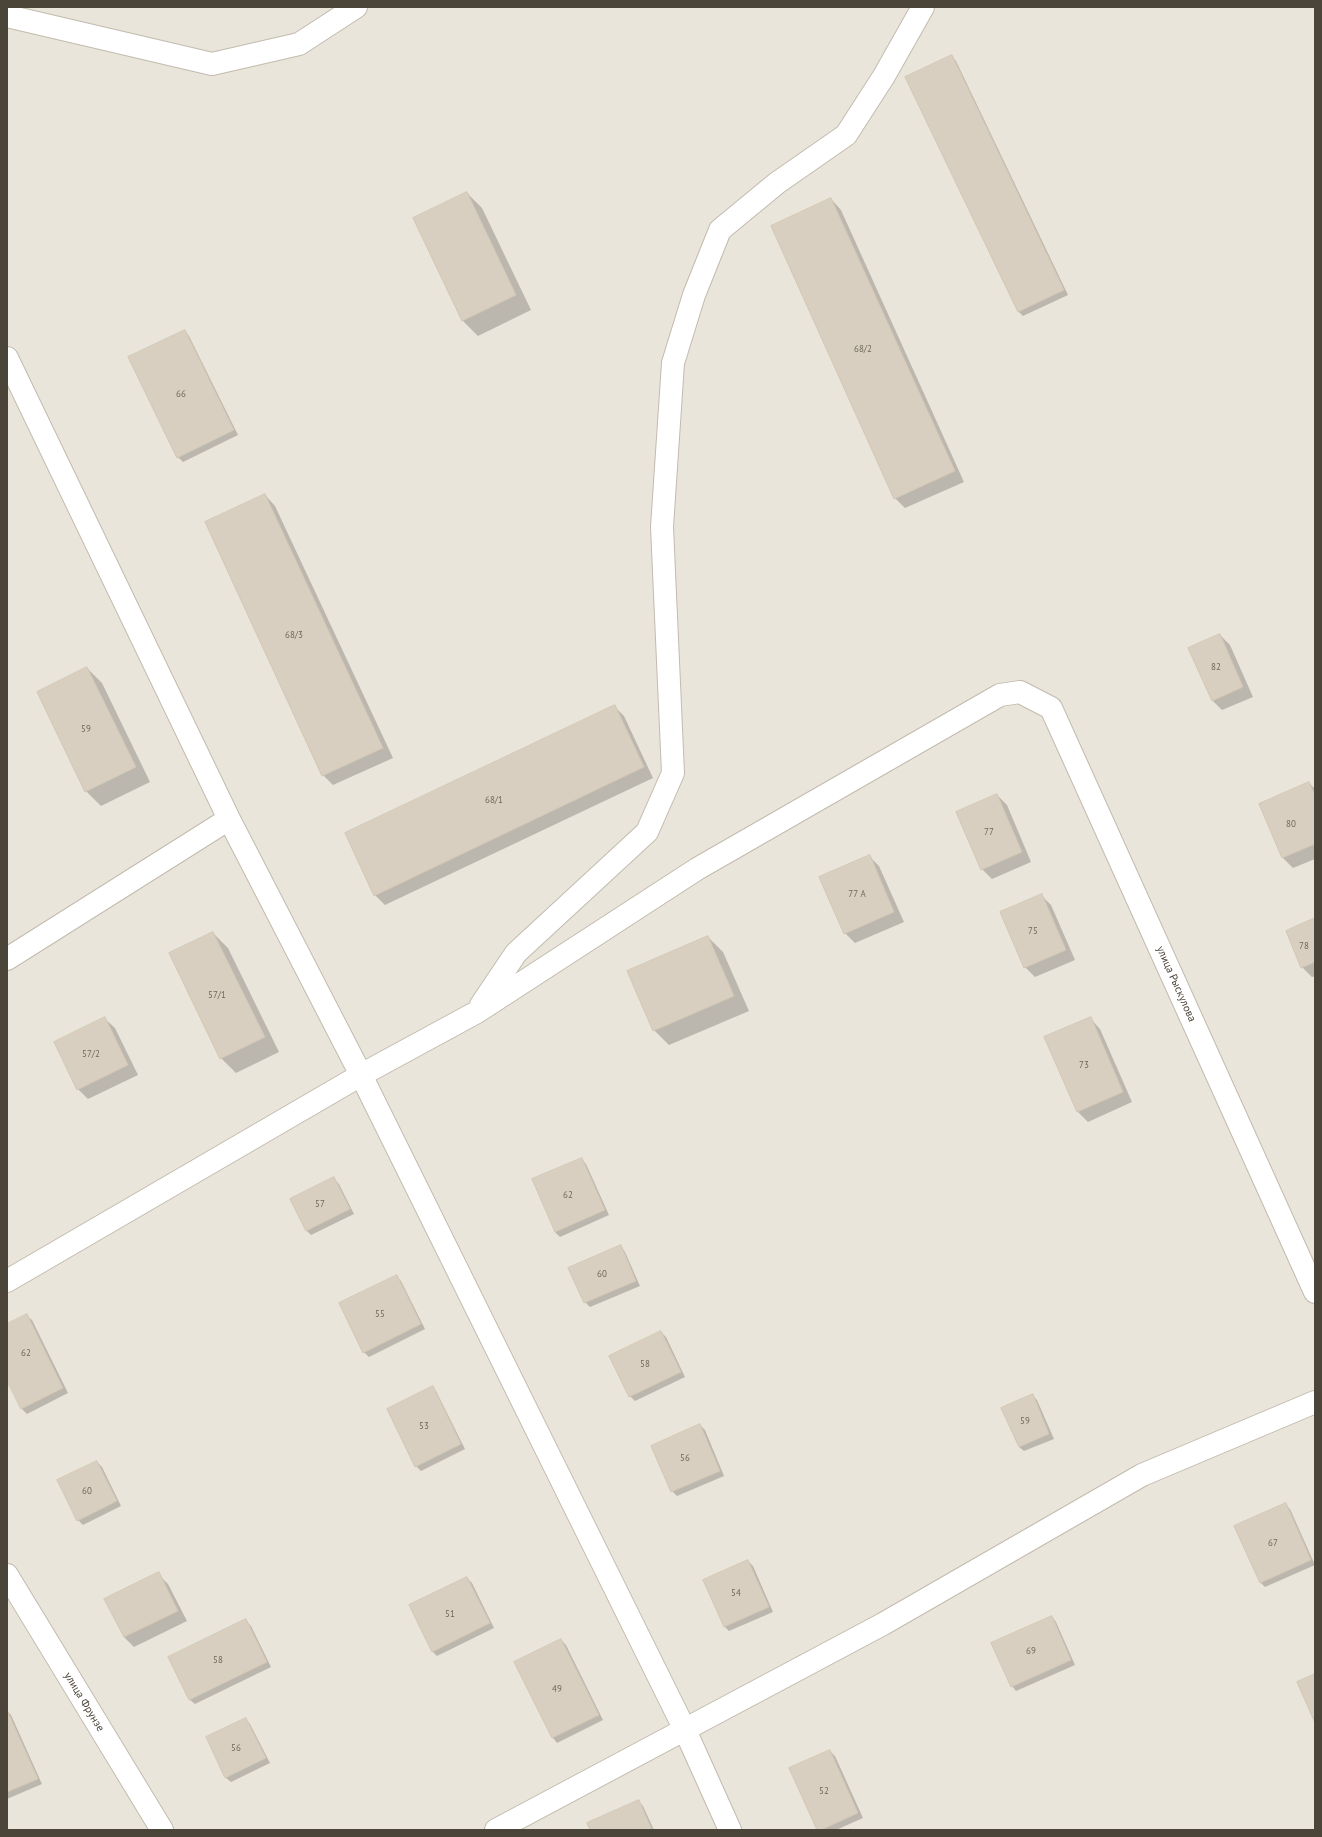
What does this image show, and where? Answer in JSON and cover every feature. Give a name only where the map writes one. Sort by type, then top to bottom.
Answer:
[{"type":"street","points":[[7,16],[212,64],[299,44],[356,7]]},
{"type":"street","points":[[7,1282],[361,1075],[477,1012],[516,952],[647,832],[673,773],[662,526],[673,363],[694,296],[720,230],[777,183],[846,135],[884,76],[923,7]]},
{"type":"street","points":[[7,358],[229,819],[361,1075],[685,1730],[730,1830]]},
{"type":"street","name":"улица Рыскулова","points":[[477,1012],[697,869],[1000,695],[1020,692],[1051,708],[1315,1292]]},
{"type":"street","points":[[7,959],[229,819]]},
{"type":"street","points":[[496,1830],[883,1624],[1142,1475],[1315,1402]]},
{"type":"street","name":"улица Фрунзе","points":[[7,1575],[162,1830]]},
{"type":"shaded area","points":[[7,7],[1315,7],[1315,1830],[7,1830]]},
{"type":"building","points":[[952,55],[1064,290],[1018,312],[905,77]]},
{"type":"building","points":[[467,192],[516,295],[462,321],[413,218]]},
{"type":"building","points":[[831,198],[955,471],[894,499],[771,226]]},
{"type":"building","points":[[185,330],[234,430],[177,458],[128,357]]},
{"type":"building","points":[[265,494],[383,748],[322,776],[205,522]]},
{"type":"building","points":[[1220,634],[1243,687],[1212,701],[1188,648]]},
{"type":"building","points":[[87,667],[136,767],[85,792],[37,692]]},
{"type":"building","points":[[615,705],[644,767],[374,896],[345,833]]},
{"type":"building","points":[[1309,782],[1315,795],[1315,844],[1282,858],[1259,804]]},
{"type":"building","points":[[997,794],[1022,852],[981,870],[956,812]]},
{"type":"building","points":[[870,855],[894,912],[844,934],[819,877]]},
{"type":"building","points":[[1042,894],[1066,950],[1024,968],[1000,912]]},
{"type":"building","points":[[1315,918],[1315,962],[1301,968],[1286,931]]},
{"type":"building","points":[[213,932],[265,1037],[220,1059],[169,953]]},
{"type":"building","points":[[708,936],[734,996],[653,1031],[627,971]]},
{"type":"building","points":[[105,1017],[128,1065],[77,1090],[54,1042]]},
{"type":"building","points":[[1091,1017],[1123,1092],[1077,1112],[1044,1037]]},
{"type":"building","points":[[582,1158],[605,1210],[555,1232],[532,1179]]},
{"type":"building","points":[[334,1177],[350,1209],[306,1231],[290,1199]]},
{"type":"building","points":[[621,1245],[636,1281],[584,1303],[568,1268]]},
{"type":"building","points":[[397,1275],[421,1324],[363,1353],[339,1303]]},
{"type":"building","points":[[27,1314],[63,1388],[21,1409],[7,1381],[7,1324]]},
{"type":"building","points":[[661,1331],[681,1372],[629,1397],[609,1356]]},
{"type":"building","points":[[433,1386],[461,1444],[415,1467],[387,1409]]},
{"type":"building","points":[[1033,1394],[1049,1434],[1019,1447],[1001,1408]]},
{"type":"building","points":[[700,1424],[720,1471],[671,1492],[651,1446]]},
{"type":"building","points":[[97,1461],[117,1501],[77,1521],[57,1480]]},
{"type":"building","points":[[1286,1503],[1311,1560],[1260,1583],[1234,1526]]},
{"type":"building","points":[[748,1560],[769,1607],[724,1627],[703,1580]]},
{"type":"building","points":[[159,1572],[178,1611],[124,1637],[104,1599]]},
{"type":"building","points":[[467,1577],[490,1623],[432,1652],[409,1605]]},
{"type":"building","points":[[1052,1616],[1071,1660],[1011,1687],[991,1643]]},
{"type":"building","points":[[246,1619],[267,1662],[189,1700],[168,1657]]},
{"type":"building","points":[[561,1639],[599,1715],[552,1738],[514,1662]]},
{"type":"building","points":[[1315,1674],[1315,1723],[1297,1682]]},
{"type":"building","points":[[7,1710],[38,1779],[7,1792]]},
{"type":"building","points":[[246,1718],[266,1758],[225,1778],[206,1737]]},
{"type":"building","points":[[830,1750],[858,1813],[821,1830],[817,1830],[789,1768]]},
{"type":"building","points":[[639,1800],[652,1830],[590,1830],[587,1823]]}]
